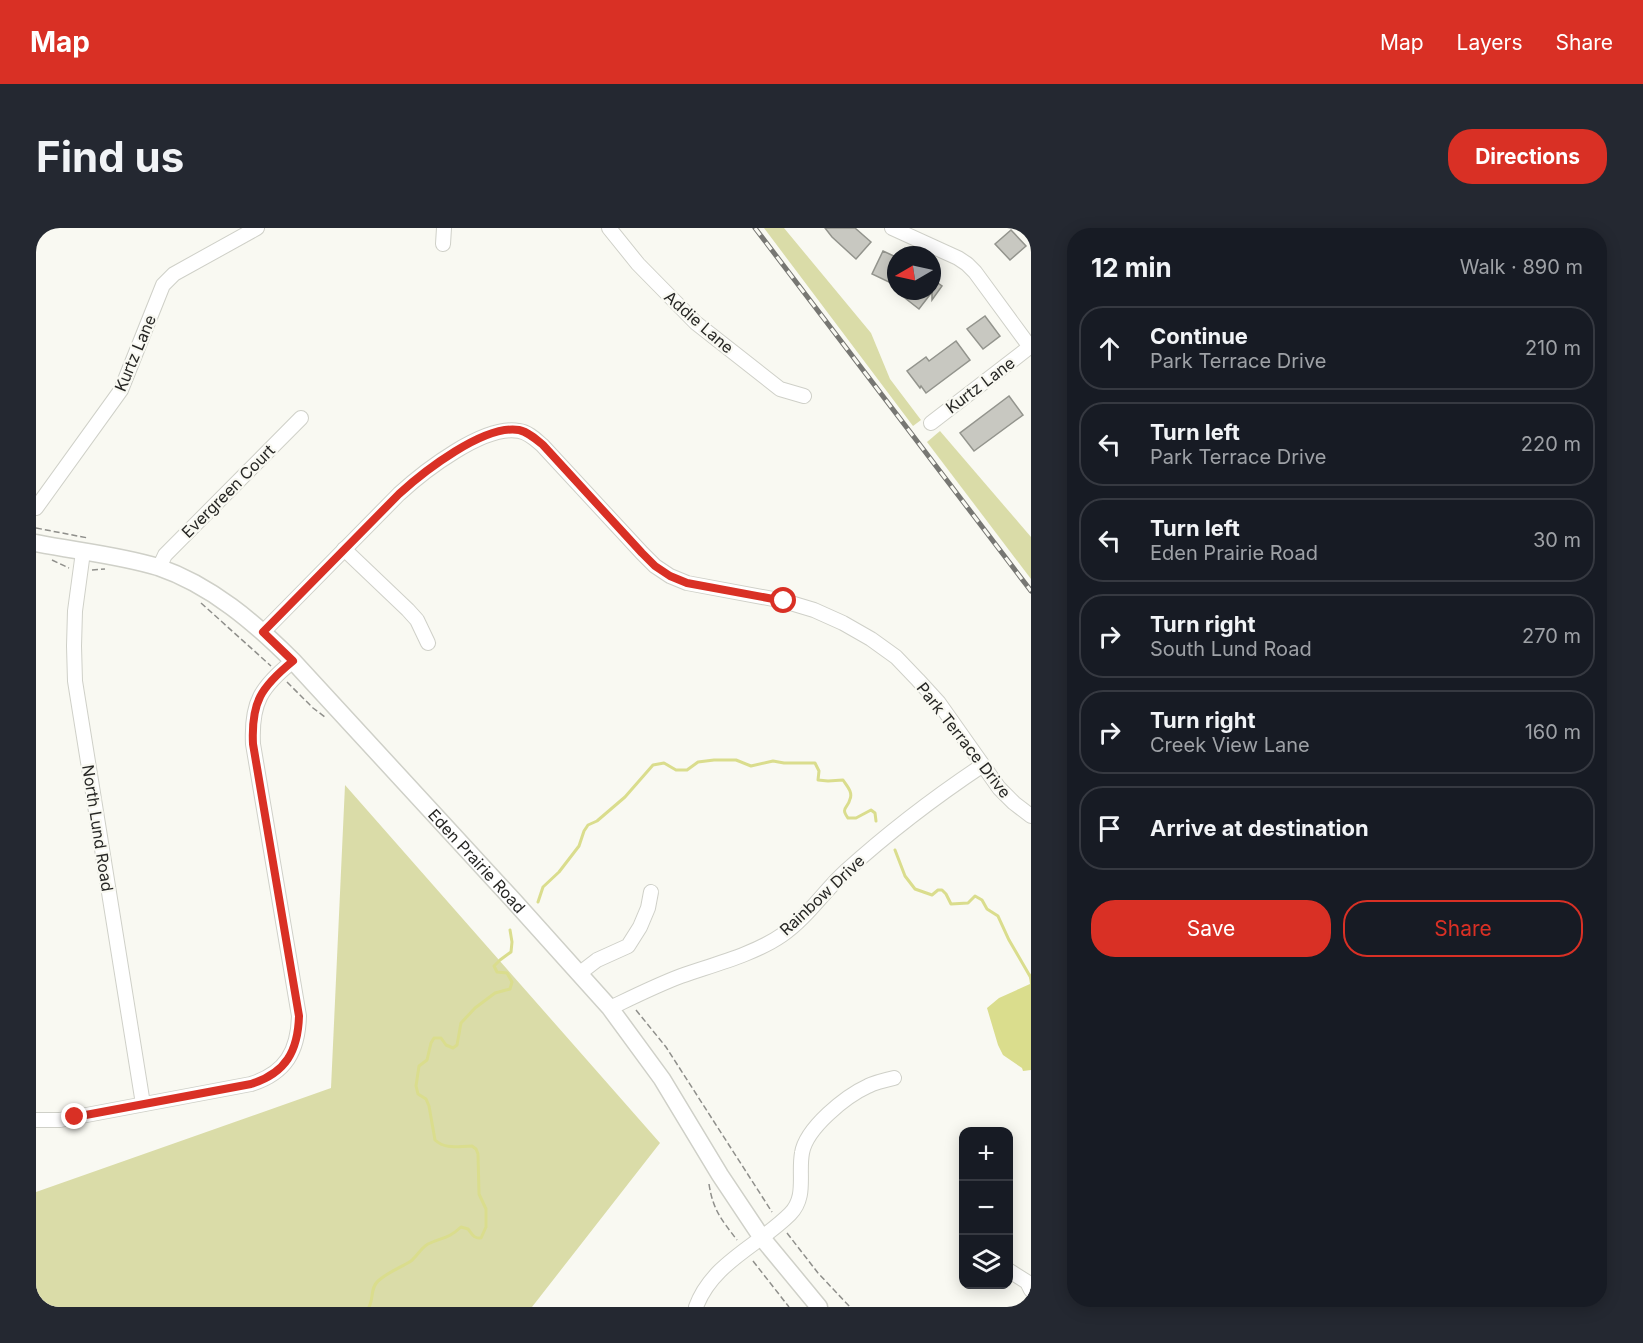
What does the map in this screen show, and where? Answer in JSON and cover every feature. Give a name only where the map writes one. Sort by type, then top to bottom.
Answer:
[{"type":"main road","name":"Eden Prairie Road","points":[[36,543],[128,559],[159,568],[220,599],[263,632],[293,661],[610,1008],[662,1079],[720,1175],[762,1238],[819,1307]]},
{"type":"street","name":"Kurtz Lane","points":[[36,508],[121,390],[164,285],[174,274],[257,228]]},
{"type":"street","points":[[443,244],[444,228]]},
{"type":"street","name":"Addie Lane","points":[[609,228],[638,264],[696,323],[780,389],[804,396]]},
{"type":"street","points":[[892,228],[968,264],[1031,346]]},
{"type":"street","name":"Kurtz Lane","points":[[931,423],[1031,346]]},
{"type":"street","name":"Evergreen Court","points":[[159,568],[165,555],[301,418]]},
{"type":"street","name":"Park Terrace Drive","points":[[263,632],[414,481],[446,457],[494,433],[520,430],[543,445],[642,553],[670,576],[687,583],[784,601],[814,610],[871,639],[896,657],[939,703],[999,788],[1031,816]]},
{"type":"street","points":[[344,549],[408,610],[420,625],[428,643]]},
{"type":"street","name":"North Lund Road","points":[[83,552],[75,611],[75,681],[143,1104]]},
{"type":"street","points":[[36,1120],[60,1120],[251,1084],[265,1080],[285,1064],[294,1049],[299,1016],[252,727],[261,693],[278,673],[293,661]]},
{"type":"street","name":"Rainbow Drive","points":[[610,1008],[678,977],[737,957],[782,935],[801,919],[844,873],[879,842],[915,813],[983,765]]},
{"type":"street","points":[[580,973],[597,960],[628,946],[640,927],[648,908],[651,892]]},
{"type":"street","points":[[696,1307],[708,1283],[720,1270],[791,1213],[801,1191],[802,1150],[816,1125],[826,1115],[867,1086],[894,1078]]},
{"type":"street","points":[[1013,1273],[1027,1282],[1031,1290]]},
{"type":"path","points":[[48,558],[63,566],[81,571],[110,569]]},
{"type":"path","points":[[195,598],[328,720]]},
{"type":"path","points":[[627,1000],[666,1047],[779,1223],[818,1273],[850,1307]]},
{"type":"path","points":[[708,1177],[711,1199],[717,1214],[789,1307]]},
{"type":"shaded area","points":[[764,228],[784,228],[871,333],[890,379],[921,420],[913,426]]},
{"type":"shaded area","points":[[940,431],[1031,537],[1031,579],[927,442]]},
{"type":"shaded area","points":[[345,785],[660,1143],[532,1307],[36,1307],[36,1192],[331,1088]]},
{"type":"shaded area","points":[[1031,973],[1031,1070],[1023,1071],[1003,1055],[987,1008],[999,998],[1030,984]]},
{"type":"building","points":[[825,228],[855,228],[871,242],[856,259]]},
{"type":"building","points":[[1011,230],[1026,246],[1010,260],[995,244]]},
{"type":"building","points":[[883,251],[887,253],[887,281],[872,274]]},
{"type":"building","points":[[908,300],[926,300],[919,309]]},
{"type":"building","points":[[985,316],[1000,336],[983,349],[967,329]]},
{"type":"building","points":[[956,341],[970,360],[926,393],[907,371],[926,357],[929,361]]},
{"type":"building","points":[[1009,396],[1023,415],[974,451],[960,433]]},
{"type":"waterway","points":[[538,902],[543,887],[559,872],[579,846],[588,825],[597,821],[625,797],[653,765],[664,763],[676,770],[687,770],[698,762],[714,760],[736,760],[751,766],[773,761],[815,763],[819,771],[818,780],[843,780],[848,787],[851,796],[845,810],[848,818],[856,818],[871,810],[875,813],[876,821]]},
{"type":"waterway","points":[[895,850],[905,876],[915,889],[932,895],[942,890],[951,904],[968,903],[975,896],[982,900],[987,909],[998,916],[1031,978]]},
{"type":"waterway","points":[[369,1307],[374,1287],[378,1281],[411,1261],[426,1246],[449,1236],[461,1227],[468,1229],[475,1237],[481,1238],[486,1227],[486,1209],[479,1194],[476,1149],[472,1146],[448,1146],[435,1140],[429,1106],[426,1099],[418,1094],[416,1086],[419,1066],[427,1060],[434,1038],[441,1038],[446,1045],[453,1048],[457,1045],[461,1023],[475,1008],[495,993],[510,989],[512,982],[507,973],[497,972],[494,966],[511,952],[510,930]]},
{"type":"railway","points":[[755,228],[1031,591]]},
{"type":"route","points":[[75,1117],[265,1080],[285,1064],[294,1049],[299,1016],[252,727],[261,693],[272,679],[293,661],[263,632],[421,474],[446,457],[494,433],[520,430],[543,445],[642,553],[670,576],[687,583],[784,601]]}]
